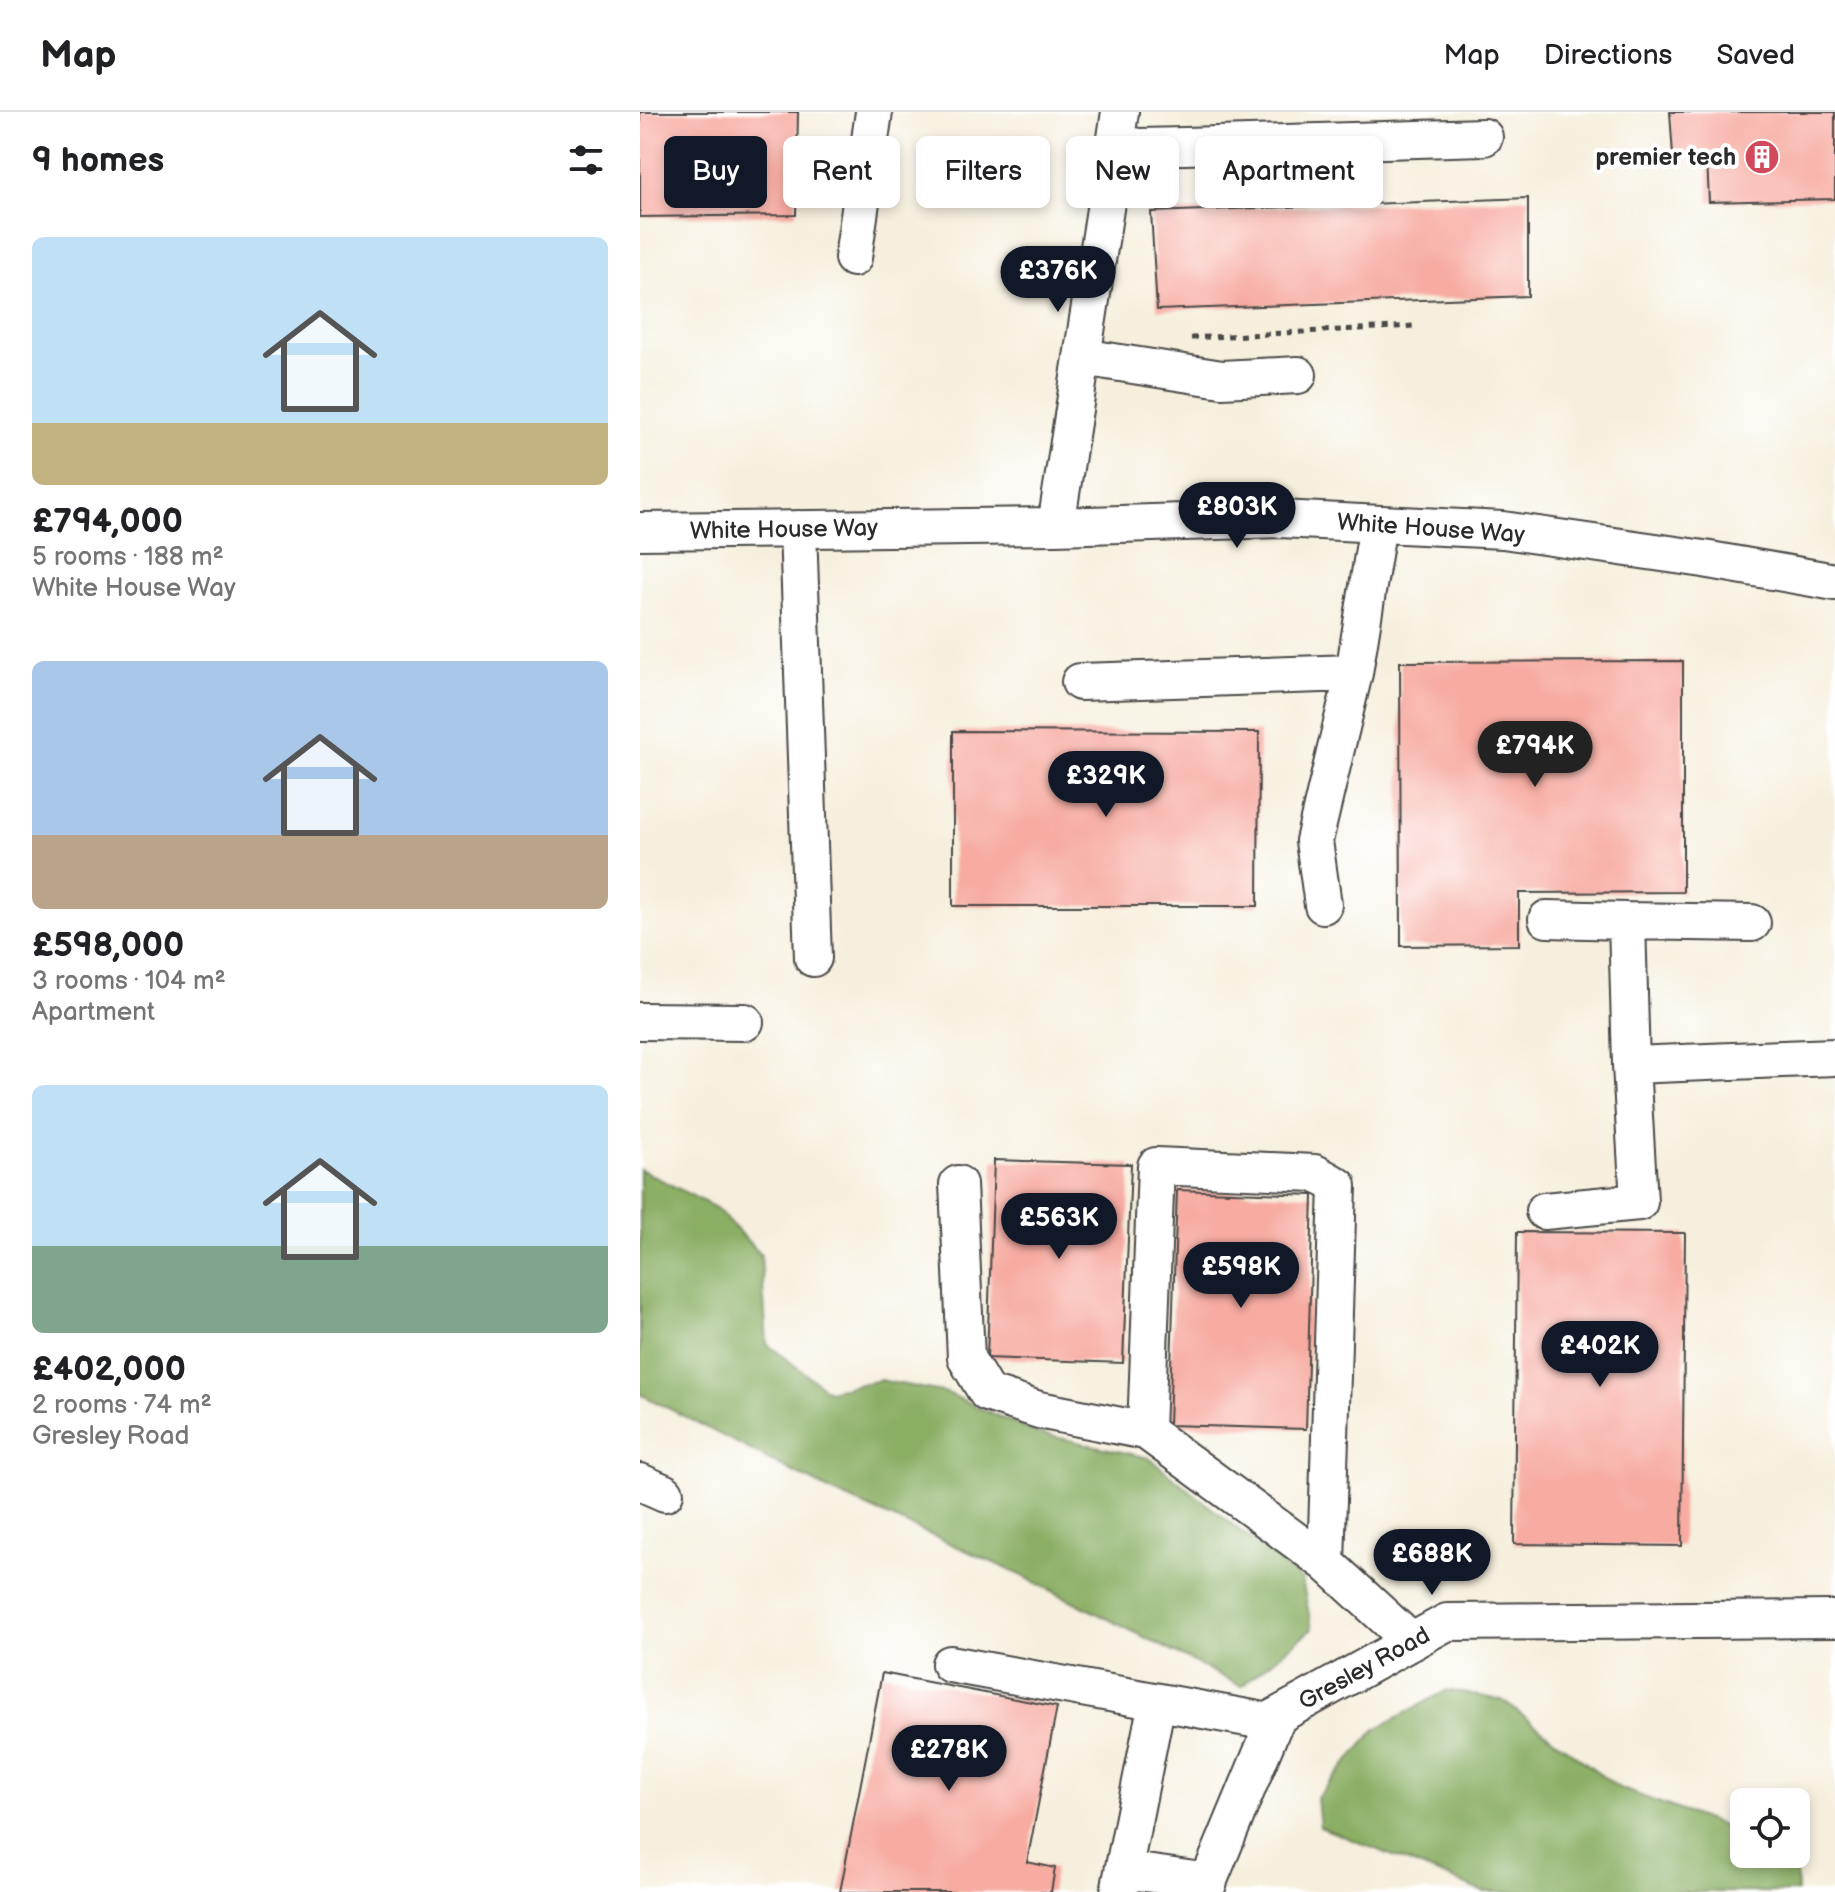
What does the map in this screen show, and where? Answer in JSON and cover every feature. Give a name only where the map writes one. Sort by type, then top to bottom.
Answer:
[{"type":"street","points":[[853,258],[874,112]]},
{"type":"street","points":[[1117,128],[1139,147],[1484,137]]},
{"type":"street","points":[[1056,526],[1117,128]]},
{"type":"street","points":[[1082,357],[1222,379],[1298,375]]},
{"type":"street","name":"White House Way","points":[[640,531],[1056,526],[1280,519],[1503,530],[1704,559],[1835,582]]},
{"type":"street","points":[[1323,905],[1314,841],[1354,673],[1378,524]]},
{"type":"street","points":[[798,529],[813,958]]},
{"type":"street","points":[[1080,682],[1354,673]]},
{"type":"street","points":[[1547,919],[1752,923]]},
{"type":"street","points":[[1544,1211],[1639,1202],[1627,921]]},
{"type":"street","points":[[640,1021],[745,1022]]},
{"type":"street","points":[[1631,1065],[1835,1057]]},
{"type":"street","points":[[1146,1431],[1156,1166],[1315,1173],[1338,1186],[1326,1563]]},
{"type":"street","points":[[958,1184],[966,1358],[987,1393],[1039,1410],[1146,1431],[1326,1563],[1412,1642]]},
{"type":"street","name":"Gresley Road","points":[[1207,1887],[1277,1716],[1447,1622],[1835,1619]]},
{"type":"street","points":[[950,1664],[1275,1723]]},
{"type":"street","points":[[1157,1702],[1122,1881],[1207,1887]]},
{"type":"path","points":[[1172,371],[1192,337],[1414,326]]},
{"type":"green space","points":[[640,1169],[716,1208],[761,1255],[767,1344],[828,1391],[880,1380],[947,1393],[1033,1432],[1149,1458],[1302,1580],[1312,1629],[1241,1686],[1019,1574],[831,1491],[640,1394]]},
{"type":"green space","points":[[1447,1690],[1502,1700],[1619,1788],[1730,1829],[1730,1868],[1791,1868],[1796,1871],[1797,1892],[1484,1892],[1320,1827],[1317,1798],[1376,1729]]},
{"type":"building","points":[[640,112],[798,112],[798,136],[783,136],[783,208],[796,208],[796,215],[640,217]]},
{"type":"building","name":"premier tech","points":[[1670,112],[1835,112],[1835,199],[1709,202],[1707,158],[1673,155]]},
{"type":"building","points":[[1528,198],[1528,296],[1157,310],[1151,212],[1383,208],[1383,203]]},
{"type":"building","points":[[1683,661],[1683,892],[1519,893],[1519,945],[1401,946],[1400,662]]},
{"type":"building","points":[[953,731],[1259,732],[1258,906],[953,906]]},
{"type":"building","points":[[994,1160],[1131,1164],[1123,1363],[987,1358]]},
{"type":"building","points":[[1177,1190],[1313,1195],[1306,1429],[1169,1425]]},
{"type":"building","points":[[1517,1232],[1685,1233],[1682,1546],[1514,1544]]},
{"type":"building","points":[[882,1673],[1057,1707],[1027,1862],[1055,1868],[1051,1892],[840,1892]]},
{"type":"place","name":"premier tech","points":[[1762,157]]}]
